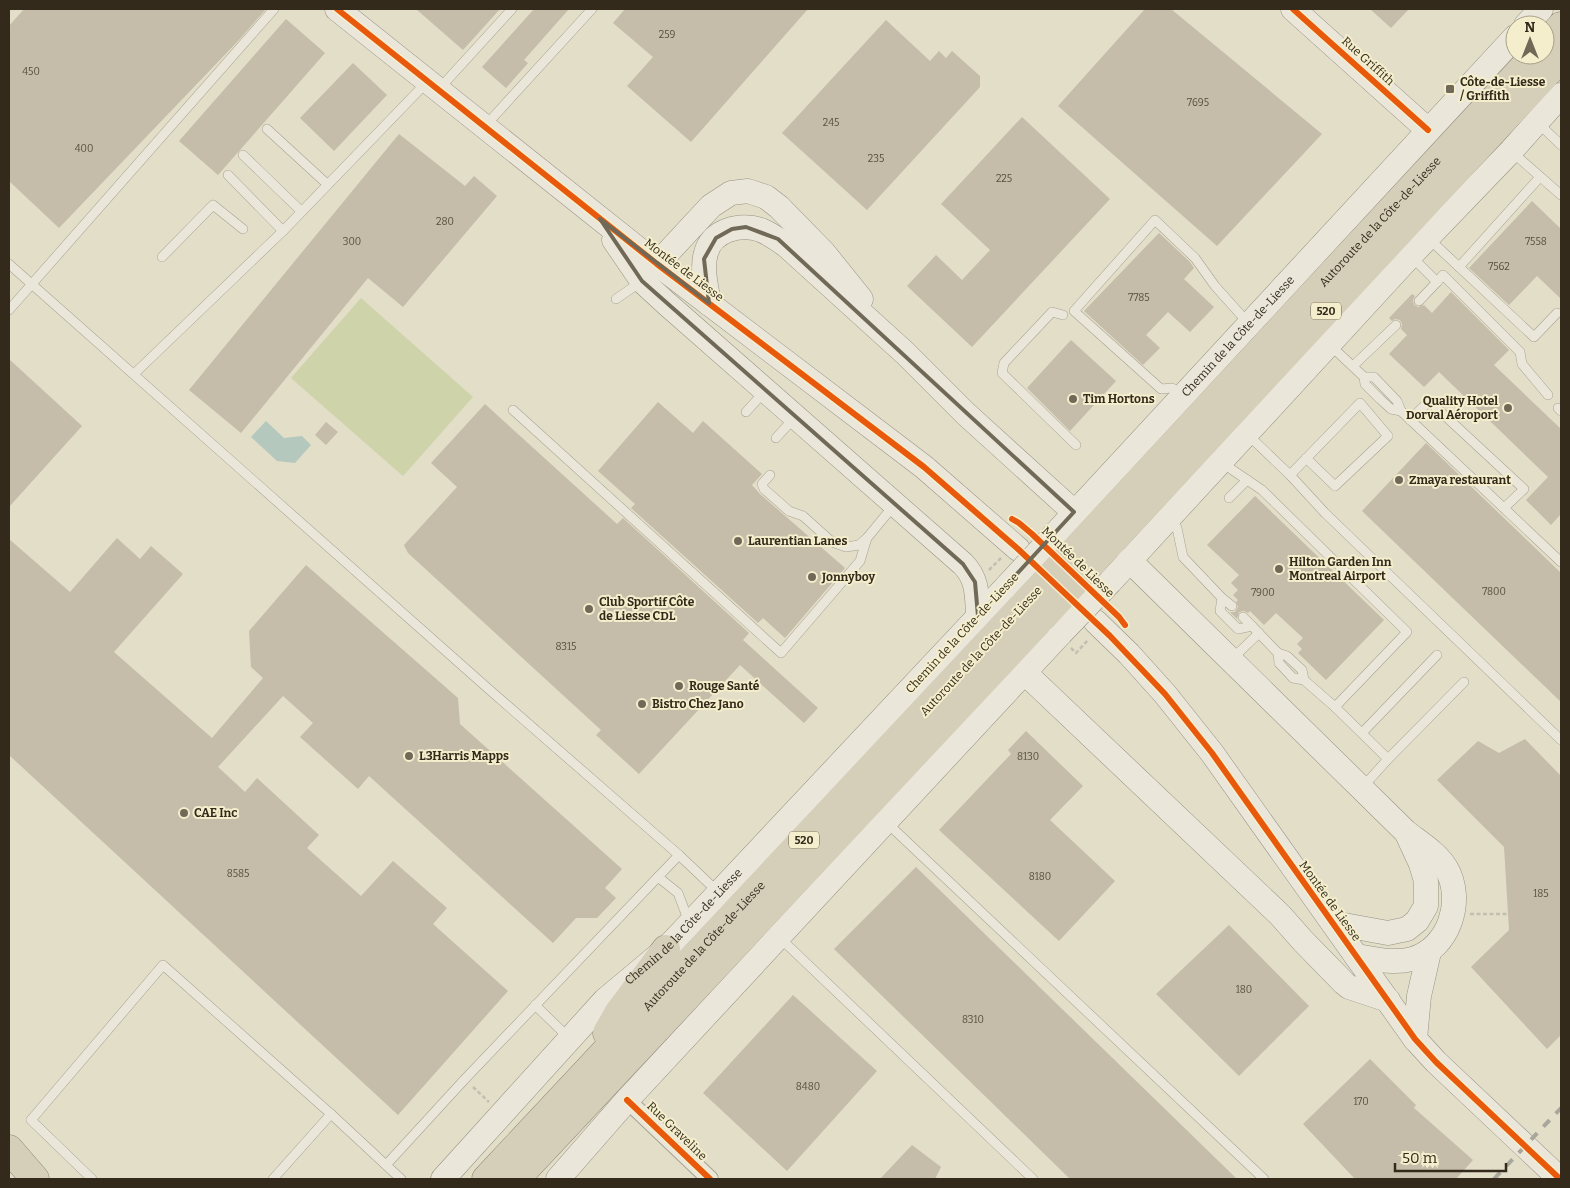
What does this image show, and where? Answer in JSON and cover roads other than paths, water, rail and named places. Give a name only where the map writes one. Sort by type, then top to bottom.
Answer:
[{"type":"highway","name":"Autoroute de la Côte-de-Liesse","points":[[486,1179],[1561,58]]},
{"type":"highway","name":"Autoroute de la Côte-de-Liesse","points":[[1083,557],[1526,65]]},
{"type":"highway","name":"Autoroute de la Côte-de-Liesse","points":[[523,1174],[1034,609]]},
{"type":"highway","points":[[582,1078],[619,1012],[666,949]]},
{"type":"highway","points":[[9,1149],[35,1179]]},
{"type":"street","name":"Montée de Liesse","points":[[337,9],[600,219],[649,272],[710,304],[924,468],[1008,550]]},
{"type":"street","name":"Rue Griffith","points":[[1293,9],[1428,130]]},
{"type":"street","name":"Chemin de la Côte-de-Liesse","points":[[1083,557],[1074,512],[1505,48]]},
{"type":"street","name":"Chemin de la Côte-de-Liesse","points":[[1083,557],[1129,560],[1561,95]]},
{"type":"street","points":[[904,353],[824,253],[776,204],[759,194],[748,191],[736,192],[718,200],[649,272],[766,391],[964,564],[971,573],[976,588],[978,616]]},
{"type":"street","points":[[710,304],[704,267],[708,248],[716,238],[726,231],[739,228],[753,228],[770,235],[787,246],[904,353],[966,414],[1074,512]]},
{"type":"street","name":"Chemin de la Côte-de-Liesse","points":[[558,1179],[627,1100],[1025,672],[1034,609],[1083,557]]},
{"type":"street","points":[[1129,560],[1406,832],[1438,858],[1447,871],[1452,886],[1453,908],[1449,925],[1443,938],[1429,952],[1416,958],[1401,961],[1386,961],[1356,956]]},
{"type":"street","name":"Chemin de la Côte-de-Liesse","points":[[443,1179],[605,1000],[666,949],[978,616],[1034,609]]},
{"type":"street","name":"Montée de Liesse","points":[[1094,633],[1140,666],[1181,713],[1212,753],[1415,1040],[1560,1179]]},
{"type":"street","points":[[1025,672],[1280,915],[1349,988],[1388,1000]]},
{"type":"street","points":[[1333,923],[1393,933],[1407,929],[1420,918],[1427,902],[1425,875],[1406,832]]},
{"type":"street","points":[[1415,1040],[1420,991],[1429,952]]},
{"type":"street","name":"Rue Graveline","points":[[627,1100],[710,1179]]},
{"type":"lane","points":[[9,310],[274,9]]},
{"type":"lane","points":[[134,374],[284,231],[327,184],[512,9]]},
{"type":"lane","points":[[485,126],[592,9]]},
{"type":"lane","points":[[1536,122],[1561,145]]},
{"type":"lane","points":[[267,129],[327,184]]},
{"type":"lane","points":[[1511,151],[1561,195]]},
{"type":"lane","points":[[243,155],[302,211]]},
{"type":"lane","points":[[228,175],[284,231]]},
{"type":"lane","points":[[1459,267],[1540,177]]},
{"type":"lane","points":[[162,257],[213,205],[243,229]]},
{"type":"lane","points":[[1182,396],[1172,388],[1161,389],[1074,311],[1155,220],[1195,258],[1215,286],[1241,315],[1251,322]]},
{"type":"lane","points":[[1428,238],[1534,337],[1557,313]]},
{"type":"lane","points":[[1411,255],[1437,282]]},
{"type":"lane","points":[[9,264],[679,855],[718,893]]},
{"type":"lane","points":[[616,299],[649,272]]},
{"type":"lane","points":[[1419,301],[1443,275],[1520,352],[1522,364],[1548,394]]},
{"type":"lane","points":[[1472,304],[1484,290]]},
{"type":"lane","points":[[1063,315],[1052,312],[1004,363],[1002,373],[1076,445]]},
{"type":"lane","points":[[1353,366],[1396,324]]},
{"type":"lane","points":[[1330,344],[1364,376],[1365,384],[1380,399],[1391,409],[1401,411],[1561,562]]},
{"type":"lane","points":[[746,412],[766,391]]},
{"type":"lane","points":[[1410,420],[1429,401],[1524,489],[1504,508]]},
{"type":"lane","points":[[1290,475],[1306,458],[1360,403],[1388,436],[1335,486],[1306,458]]},
{"type":"lane","points":[[513,410],[781,653],[860,561],[867,538]]},
{"type":"lane","points":[[776,438],[795,416]]},
{"type":"lane","points":[[1247,434],[1290,475],[1325,513],[1561,740]]},
{"type":"lane","points":[[1222,461],[1262,490],[1407,632],[1335,706]]},
{"type":"lane","points":[[770,475],[762,484],[764,489],[789,511],[803,516],[832,542],[846,547],[859,545],[867,538],[895,504]]},
{"type":"lane","points":[[1229,498],[1247,480]]},
{"type":"lane","points":[[1167,519],[1176,528],[1184,557],[1222,598],[1232,606]]},
{"type":"lane","points":[[1222,598],[1220,611],[1238,629],[1252,626]]},
{"type":"lane","points":[[1244,617],[1278,653],[1287,656],[1302,670],[1304,680],[1335,706],[1388,759]]},
{"type":"lane","points":[[1231,660],[1259,633]]},
{"type":"lane","points":[[1362,733],[1437,655]]},
{"type":"lane","points":[[1362,788],[1464,682]]},
{"type":"lane","points":[[886,822],[1264,1179]]},
{"type":"lane","points":[[386,1165],[679,855]]},
{"type":"lane","points":[[658,877],[678,893],[689,924]]},
{"type":"lane","points":[[779,936],[1033,1179]]},
{"type":"lane","points":[[92,1179],[31,1120],[163,964],[401,1179]]},
{"type":"lane","points":[[535,1006],[570,1039]]},
{"type":"lane","points":[[273,1179],[331,1114]]},
{"type":"railway","points":[[1494,1179],[1561,1108]]},
{"type":"place","name":"Côte-de-Liesse / Griffith","points":[[1450,89]]},
{"type":"place","name":"Tim Hortons","points":[[1073,399]]},
{"type":"place","name":"Quality Hotel Dorval Aéroport","points":[[1508,408]]},
{"type":"place","name":"Zmaya restaurant","points":[[1399,480]]},
{"type":"place","name":"Laurentian Lanes","points":[[738,541]]},
{"type":"place","name":"Hilton Garden Inn Montreal Airport","points":[[1279,569]]},
{"type":"place","name":"Jonnyboy","points":[[812,577]]},
{"type":"place","name":"Club Sportif Côte de Liesse CDL","points":[[589,609]]},
{"type":"place","name":"Rouge Santé","points":[[679,686]]},
{"type":"place","name":"Bistro Chez Jano","points":[[642,704]]},
{"type":"place","name":"L3Harris Mapps","points":[[409,756]]},
{"type":"place","name":"CAE Inc","points":[[184,813]]}]
